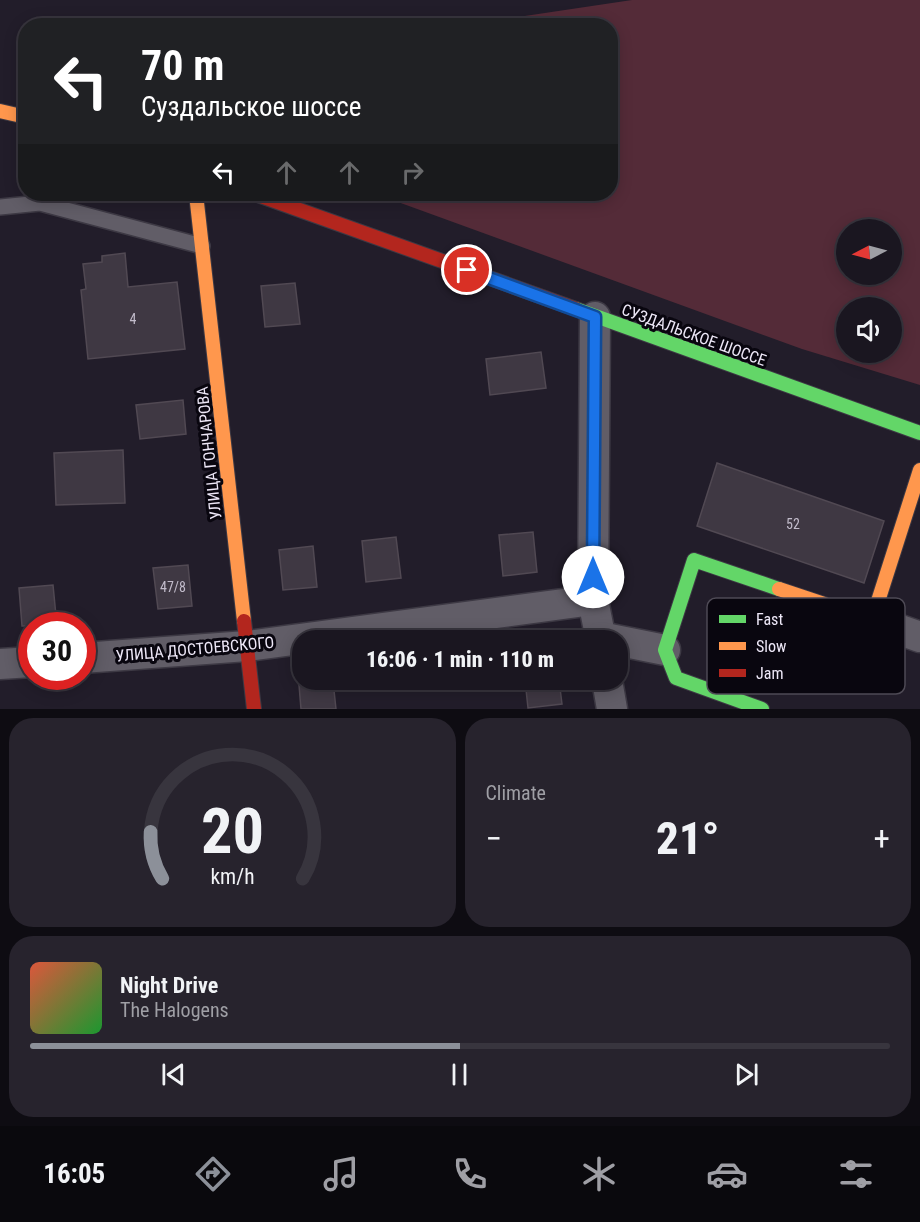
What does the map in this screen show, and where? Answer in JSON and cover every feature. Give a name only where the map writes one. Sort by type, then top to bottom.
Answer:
[{"type":"street","points":[[0,111],[18,115]]},
{"type":"street","name":"УЛИЦА ГОНЧАРОВА","points":[[197,201],[254,709]]},
{"type":"street","name":"СУЗДАЛЬСКОЕ ШОССЕ","points":[[274,201],[920,433]]},
{"type":"street","points":[[595,317],[592,600],[598,630]]},
{"type":"street","points":[[879,598],[920,470]]},
{"type":"street","points":[[707,689],[676,678],[665,650],[694,560],[807,598]]},
{"type":"street","name":"УЛИЦА ДОСТОЕВСКОГО","points":[[96,657],[247,646],[592,600]]},
{"type":"street","points":[[905,632],[920,637]]},
{"type":"street","points":[[628,644],[665,650]]},
{"type":"street","points":[[0,664],[18,663]]},
{"type":"street","points":[[609,690],[612,709]]},
{"type":"street","points":[[720,694],[762,709]]},
{"type":"lane","points":[[0,207],[40,203],[202,246]]},
{"type":"shaded area","points":[[632,0],[920,0],[920,385],[848,363],[902,363],[902,297],[836,297],[836,359],[395,201],[618,201],[618,18],[511,18]]},
{"type":"building","points":[[125,253],[128,287],[177,282],[185,349],[88,359],[81,290],[86,289],[83,264],[102,262],[102,256]]},
{"type":"building","points":[[295,283],[300,324],[265,327],[261,286]]},
{"type":"building","points":[[541,352],[546,388],[490,395],[486,359]]},
{"type":"building","points":[[183,400],[186,434],[140,439],[136,405]]},
{"type":"building","points":[[123,450],[125,503],[56,505],[54,453]]},
{"type":"building","points":[[717,463],[884,521],[864,583],[697,526]]},
{"type":"building","points":[[533,532],[537,572],[503,576],[499,535]]},
{"type":"building","points":[[396,537],[401,578],[366,582],[362,541]]},
{"type":"building","points":[[313,546],[317,587],[283,590],[279,550]]},
{"type":"building","points":[[188,565],[192,606],[158,609],[153,568]]},
{"type":"building","points":[[53,585],[56,612],[21,612],[19,588]]},
{"type":"building","points":[[299,690],[334,690],[336,709],[301,709]]},
{"type":"building","points":[[526,690],[560,690],[562,704],[528,708]]},
{"type":"traffic: fast","points":[[576,309],[920,433]]},
{"type":"traffic: fast","points":[[707,689],[676,678],[665,650],[694,560],[779,589]]},
{"type":"traffic: fast","points":[[720,694],[762,709]]},
{"type":"traffic: slow","points":[[0,111],[18,115]]},
{"type":"traffic: slow","points":[[197,201],[244,621]]},
{"type":"traffic: slow","points":[[879,598],[920,470]]},
{"type":"traffic: slow","points":[[779,589],[806,598]]},
{"type":"traffic: jam","points":[[275,201],[576,309]]},
{"type":"traffic: jam","points":[[244,621],[254,709]]},
{"type":"route","points":[[467,270],[595,317],[593,577]]}]
